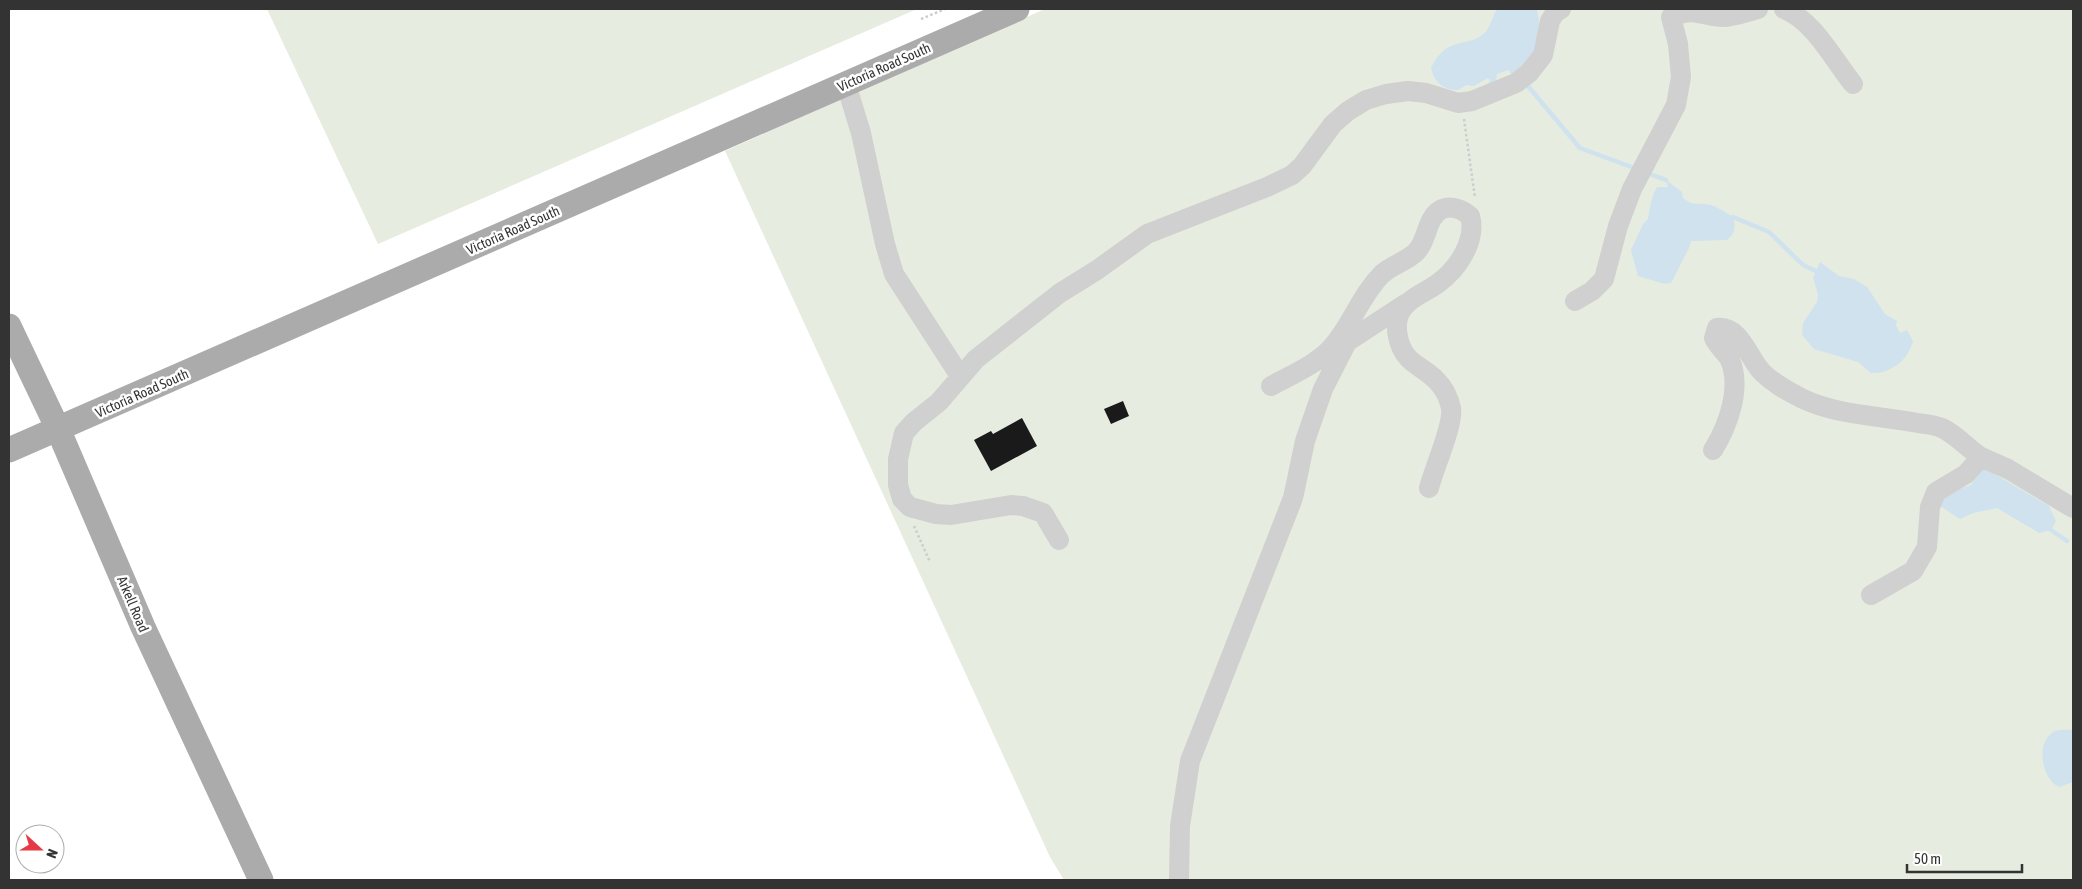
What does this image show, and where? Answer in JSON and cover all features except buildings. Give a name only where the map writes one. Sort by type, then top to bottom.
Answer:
[{"type":"main road","name":"Victoria Road South","points":[[9,450],[1017,9]]},
{"type":"main road","name":"Arkell Road","points":[[9,326],[58,429],[146,635],[261,880]]},
{"type":"lane","points":[[1059,540],[1043,513],[1023,506],[1001,506],[966,514],[936,514],[910,507],[902,499],[898,475],[900,443],[904,433],[939,402],[976,359],[1060,293],[1097,270],[1147,234],[1267,187],[1292,175],[1302,166],[1333,124],[1348,111],[1366,100],[1386,94],[1408,91],[1426,93],[1448,102],[1460,103],[1472,101],[1516,83],[1528,73],[1543,54],[1550,20],[1555,12],[1561,9]]},
{"type":"lane","points":[[1575,301],[1592,292],[1604,279],[1618,226],[1641,171],[1670,117],[1680,92],[1680,59],[1670,13],[1691,11],[1712,16],[1732,16],[1758,9]]},
{"type":"lane","points":[[1784,9],[1793,12],[1813,31],[1853,84]]},
{"type":"lane","points":[[846,84],[861,133],[885,244],[894,274],[960,376]]},
{"type":"lane","points":[[1179,880],[1180,826],[1190,761],[1293,498],[1305,442],[1323,389],[1347,342],[1437,284],[1457,265],[1467,248],[1472,232],[1470,216],[1466,212],[1455,208],[1444,208],[1436,213],[1420,247],[1412,256],[1397,262],[1381,275],[1332,348],[1308,365],[1271,386]]},
{"type":"lane","points":[[1405,304],[1397,324],[1401,348],[1412,363],[1438,381],[1444,389],[1451,410],[1446,438],[1429,488]]},
{"type":"lane","points":[[1713,450],[1727,424],[1733,393],[1734,378],[1730,360],[1714,338],[1717,328],[1722,327],[1731,330],[1765,376],[1805,399],[1841,412],[1879,416],[1936,426],[1948,432],[1982,457],[2008,469],[2048,495],[2073,508]]},
{"type":"lane","points":[[1871,595],[1914,571],[1924,557],[1928,546],[1930,507],[1936,492],[1966,474],[1982,457]]},
{"type":"lane","points":[[2048,495],[2062,517],[2069,519],[2073,515]]},
{"type":"path","points":[[921,19],[945,9]]},
{"type":"path","points":[[1460,103],[1475,200]]},
{"type":"path","points":[[902,499],[930,562]]},
{"type":"shaded area","points":[[267,9],[917,9],[378,244]]},
{"type":"shaded area","points":[[1045,9],[2073,9],[2073,880],[1064,880],[1050,857],[725,151]]},
{"type":"water","points":[[1497,9],[1537,9],[1540,26],[1533,55],[1512,77],[1509,70],[1497,74],[1496,81],[1488,84],[1490,80],[1488,78],[1474,86],[1467,85],[1458,90],[1444,87],[1434,77],[1431,68],[1438,57],[1452,46],[1480,36],[1487,30]]},
{"type":"water","points":[[1666,180],[1682,192],[1683,198],[1690,202],[1712,205],[1733,217],[1735,227],[1732,235],[1727,240],[1691,241],[1671,283],[1665,284],[1638,276],[1631,250],[1643,224],[1648,219],[1657,187],[1668,187]]},
{"type":"water","points":[[1820,262],[1839,276],[1854,279],[1867,287],[1885,314],[1897,321],[1896,325],[1900,333],[1907,330],[1913,341],[1903,360],[1885,371],[1871,373],[1858,362],[1814,349],[1802,335],[1803,323],[1817,302],[1818,294],[1813,278]]},
{"type":"water","points":[[1981,466],[2049,506],[2056,521],[2051,530],[2039,533],[1997,508],[1973,513],[1960,519],[1940,506],[1941,496],[1971,485]]},
{"type":"water","points":[[2073,730],[2073,782],[2059,787],[2048,777],[2045,769],[2043,761],[2044,745],[2047,737],[2053,732]]},
{"type":"waterway","points":[[1527,85],[1580,148],[1637,169]]},
{"type":"waterway","points":[[1647,173],[1666,180]]},
{"type":"waterway","points":[[1733,217],[1769,232],[1803,265],[1818,272]]},
{"type":"waterway","points":[[2051,530],[2067,541]]}]
